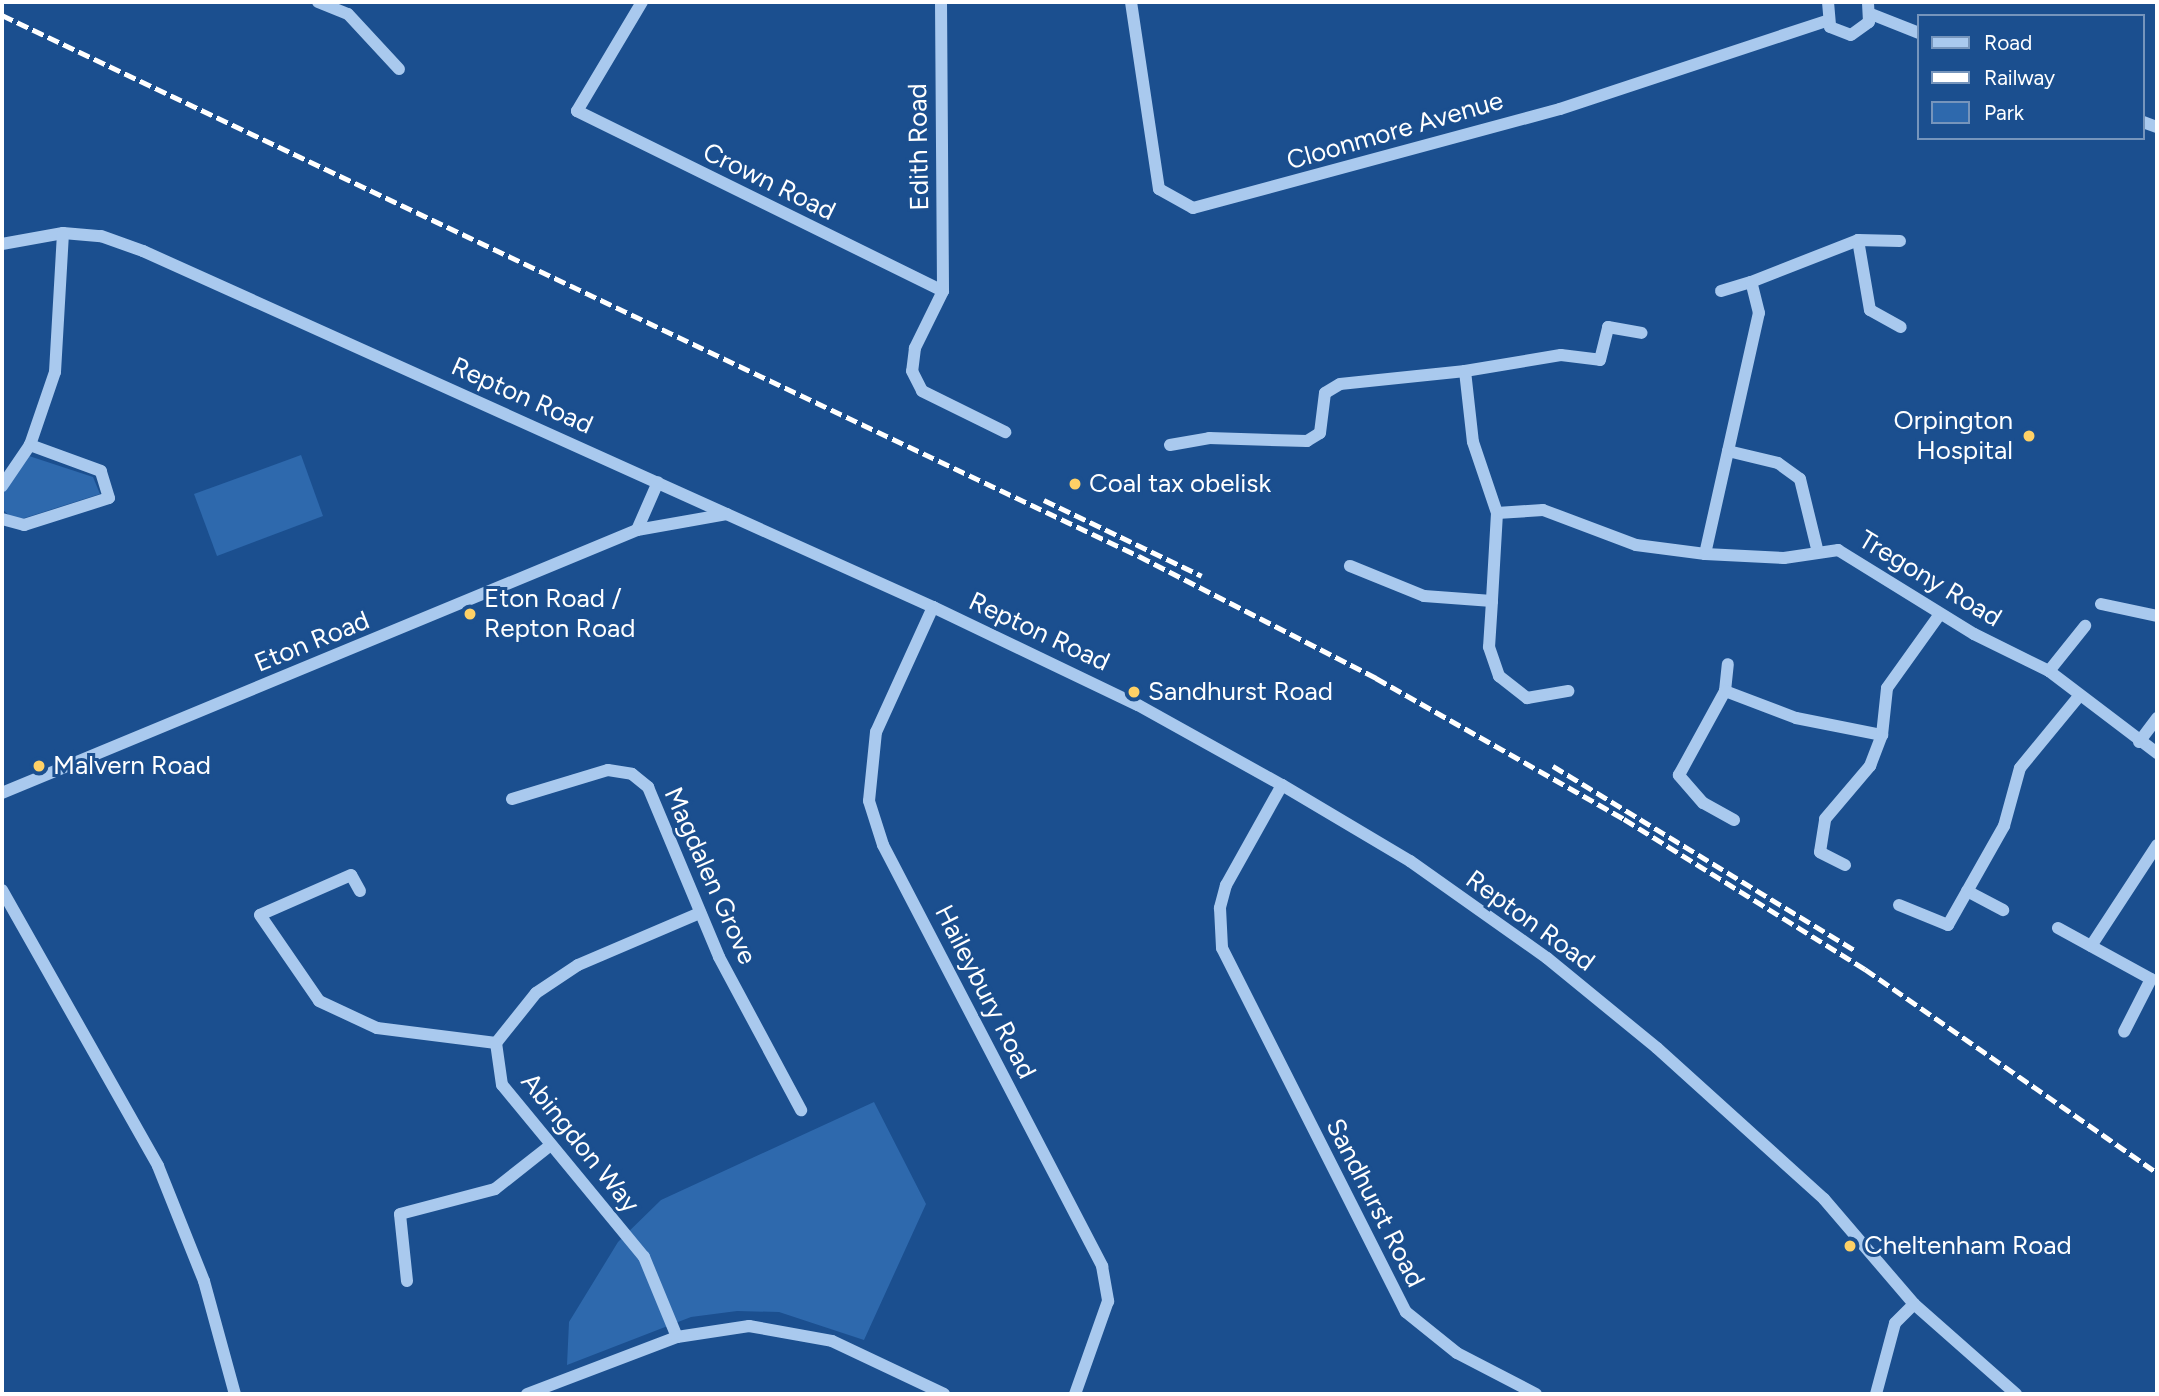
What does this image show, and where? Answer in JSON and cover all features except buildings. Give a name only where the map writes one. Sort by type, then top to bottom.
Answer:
[{"type":"street","points":[[318,2],[348,14],[399,69]]},
{"type":"street","name":"Crown Road","points":[[642,2],[577,111],[943,291]]},
{"type":"street","name":"Edith Road","points":[[941,2],[943,291]]},
{"type":"street","name":"Cloonmore Avenue","points":[[1131,2],[1159,189],[1193,208],[1560,109],[1826,21]]},
{"type":"street","points":[[1828,2],[1826,21],[1836,32],[1851,35],[1865,28],[1869,8],[1918,32]]},
{"type":"street","points":[[2,486],[30,445],[55,372],[63,233]]},
{"type":"street","name":"Repton Road","points":[[2,244],[63,233],[101,236],[144,251],[933,607],[1138,705],[1282,785],[1410,861],[1637,1031],[1824,1199],[1914,1304],[2016,1394]]},
{"type":"street","points":[[1858,240],[1870,310],[1901,327]]},
{"type":"street","points":[[1721,291],[1858,240],[1900,241]]},
{"type":"street","points":[[1705,555],[1759,313],[1751,282]]},
{"type":"street","points":[[943,291],[915,348],[912,371],[922,391],[1005,432]]},
{"type":"street","points":[[1170,445],[1209,438],[1307,441],[1320,433],[1325,393],[1340,384],[1465,371],[1561,355],[1600,360],[1608,327],[1641,333]]},
{"type":"street","points":[[1465,371],[1473,442],[1497,513],[1489,647],[1499,676],[1527,698],[1568,691]]},
{"type":"street","points":[[2,519],[24,525],[109,498],[101,471],[30,445]]},
{"type":"street","points":[[1728,451],[1778,463],[1800,480],[1817,549]]},
{"type":"street","points":[[637,530],[658,482]]},
{"type":"street","name":"Tregony Road","points":[[1497,513],[1543,510],[1636,545],[1705,555],[1783,558],[1817,549],[1838,550],[1872,566],[1940,614],[2049,671],[2139,742],[2157,753]]},
{"type":"street","name":"Eton Road","points":[[2,793],[637,530],[728,514]]},
{"type":"street","points":[[1350,566],[1424,596],[1492,601]]},
{"type":"street","points":[[2101,604],[2157,616]]},
{"type":"street","name":"Haileybury Road","points":[[933,607],[876,732],[869,801],[883,845],[1102,1266],[1108,1301],[1075,1394]]},
{"type":"street","points":[[1845,866],[1821,852],[1825,819],[1870,766],[1882,735],[1887,688],[1940,614]]},
{"type":"street","points":[[2049,671],[2085,626]]},
{"type":"street","points":[[1728,664],[1724,691],[1679,775],[1703,803],[1734,820]]},
{"type":"street","points":[[1724,691],[1796,718],[1882,735]]},
{"type":"street","points":[[1899,905],[1948,925],[2004,825],[2020,768],[2080,695]]},
{"type":"street","points":[[2139,742],[2157,718]]},
{"type":"street","name":"Magdalen Grove","points":[[512,799],[582,775],[632,774],[658,804],[700,913],[801,1110]]},
{"type":"street","name":"Sandhurst Road","points":[[1282,785],[1226,885],[1220,908],[1222,948],[1406,1312],[1457,1353],[1536,1394]]},
{"type":"street","points":[[2091,946],[2157,845]]},
{"type":"street","points":[[360,891],[351,875],[260,915],[312,993],[344,1017],[377,1028],[496,1044],[536,993],[578,965],[700,913]]},
{"type":"street","points":[[2,890],[158,1166],[204,1281],[234,1394]]},
{"type":"street","points":[[1967,891],[2003,910]]},
{"type":"street","points":[[2058,928],[2151,979],[2124,1032]]},
{"type":"street","name":"Abingdon Way","points":[[496,1044],[502,1085],[547,1147],[645,1257],[677,1337]]},
{"type":"street","points":[[407,1281],[400,1214],[495,1189],[547,1147]]},
{"type":"street","points":[[1876,1394],[1895,1323],[1914,1304]]},
{"type":"street","points":[[527,1394],[677,1337],[749,1326],[788,1329],[832,1341],[944,1394]]},
{"type":"green space","points":[[301,455],[323,516],[217,556],[194,494]]},
{"type":"green space","points":[[29,456],[93,477],[100,494],[15,521],[2,509],[2,491]]},
{"type":"green space","points":[[874,1102],[926,1204],[864,1340],[779,1312],[737,1311],[691,1317],[567,1365],[569,1322],[618,1242],[661,1200]]},
{"type":"railway","points":[[2,15],[1139,556],[1376,678],[1624,819],[1865,969],[2157,1173]]},
{"type":"railway","points":[[1044,500],[1202,576]]},
{"type":"railway","points":[[1553,766],[1854,950]]},
{"type":"place","name":"Orpington Hospital","points":[[2029,436]]},
{"type":"place","name":"Coal tax obelisk","points":[[1075,484]]},
{"type":"place","name":"Eton Road / Repton Road","points":[[470,614]]},
{"type":"place","name":"Sandhurst Road","points":[[1134,692]]},
{"type":"place","name":"Malvern Road","points":[[39,766]]},
{"type":"place","name":"Cheltenham Road","points":[[1850,1246]]}]
